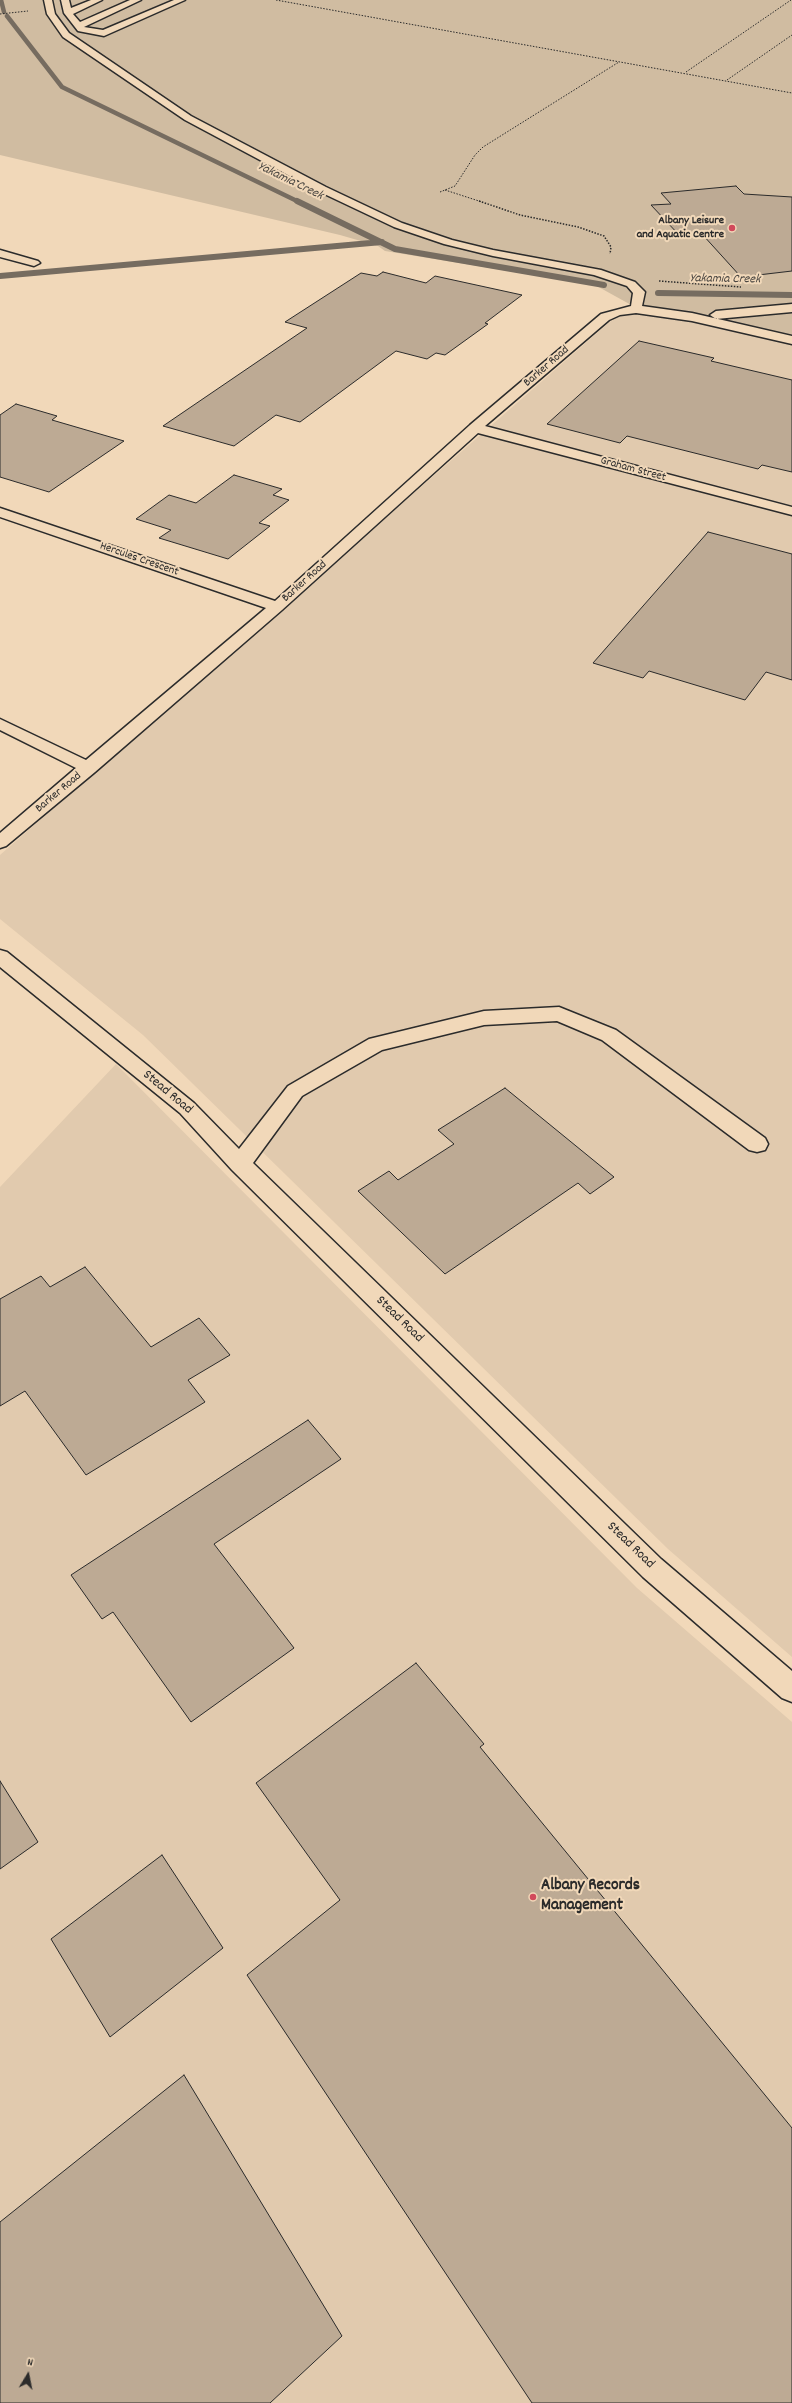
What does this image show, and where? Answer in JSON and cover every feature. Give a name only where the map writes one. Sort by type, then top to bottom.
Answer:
[{"type":"street","points":[[48,0],[51,14],[66,35],[188,118],[315,186],[398,225],[448,242],[500,255],[597,272],[631,284],[639,292],[636,309],[692,317],[792,340]]},
{"type":"street","points":[[65,0],[68,13],[78,26],[91,32],[104,33],[181,0]]},
{"type":"street","points":[[68,13],[98,0]]},
{"type":"street","points":[[78,26],[137,0]]},
{"type":"street","points":[[0,254],[34,263]]},
{"type":"street","points":[[692,317],[792,308]]},
{"type":"street","name":"Barker Road","points":[[0,842],[90,768],[277,608],[475,428],[605,317],[617,312],[636,309]]},
{"type":"street","points":[[753,331],[752,324],[760,311]]},
{"type":"street","name":"Graham Street","points":[[475,428],[792,511]]},
{"type":"street","name":"Hercules Crescent","points":[[0,512],[277,608]]},
{"type":"street","points":[[0,724],[90,768]]},
{"type":"street","name":"Stead Road","points":[[0,957],[187,1108],[240,1164],[652,1568],[792,1689]]},
{"type":"street","points":[[240,1164],[295,1091],[376,1044],[484,1018],[559,1014],[609,1035],[757,1144]]},
{"type":"path","points":[[276,0],[792,93]]},
{"type":"path","points":[[685,73],[791,0]]},
{"type":"path","points":[[0,14],[18,12]]},
{"type":"path","points":[[726,80],[792,35]]},
{"type":"path","points":[[440,192],[455,186],[475,155],[483,147],[620,62]]},
{"type":"path","points":[[446,190],[520,215],[578,227],[604,236],[611,247],[609,259]]},
{"type":"path","points":[[656,281],[741,288]]},
{"type":"shaded area","points":[[0,0],[792,0],[792,344],[633,306],[595,285],[385,251],[378,246],[340,235],[0,155]]},
{"type":"shaded area","points":[[637,313],[687,320],[792,344],[792,1657],[668,1549],[143,1035],[0,919],[0,855],[613,319],[622,314]]},
{"type":"shaded area","points":[[116,1064],[637,1588],[792,1722],[792,2403],[0,2403],[0,1187]]},
{"type":"building","name":"Albany Leisure and Aquatic Centre","points":[[736,186],[744,194],[792,197],[792,271],[741,277],[702,234],[680,236],[651,205],[671,204],[661,193]]},
{"type":"building","points":[[383,272],[426,283],[435,276],[522,295],[485,323],[488,324],[445,355],[436,353],[427,359],[396,351],[300,422],[276,415],[234,446],[163,426],[307,328],[285,322],[361,273],[377,276]]},
{"type":"building","points":[[639,341],[714,358],[711,361],[792,380],[792,472],[762,465],[758,469],[627,436],[620,443],[547,424]]},
{"type":"building","points":[[16,404],[57,416],[52,420],[124,441],[49,492],[0,477],[0,415]]},
{"type":"building","points":[[234,475],[282,489],[273,495],[289,500],[259,523],[270,526],[228,559],[159,538],[171,530],[136,519],[169,495],[196,503]]},
{"type":"building","points":[[708,532],[792,554],[792,680],[766,672],[745,700],[649,671],[643,678],[593,663]]},
{"type":"building","points":[[505,1088],[614,1177],[590,1194],[578,1183],[445,1274],[358,1191],[389,1171],[398,1180],[454,1144],[438,1130]]},
{"type":"building","points":[[85,1267],[151,1347],[199,1318],[230,1355],[188,1380],[205,1402],[86,1475],[25,1391],[0,1406],[0,1299],[41,1276],[50,1287]]},
{"type":"building","points":[[308,1420],[341,1459],[214,1544],[294,1648],[191,1722],[113,1612],[102,1619],[71,1575]]},
{"type":"building","points":[[416,1663],[484,1744],[480,1747],[792,2128],[792,2403],[532,2403],[247,1975],[340,1900],[256,1783]]},
{"type":"building","points":[[0,1781],[38,1842],[0,1869]]},
{"type":"building","points":[[162,1855],[223,1948],[110,2037],[51,1939]]},
{"type":"building","points":[[184,2075],[342,2336],[270,2403],[0,2403],[0,2222]]},
{"type":"waterway","name":"Yakamia Creek","points":[[1,0],[4,12]]},
{"type":"waterway","name":"Yakamia Creek","points":[[7,16],[62,87],[299,202]]},
{"type":"waterway","name":"Yakamia Creek","points":[[297,201],[381,242]]},
{"type":"waterway","points":[[0,276],[381,242]]},
{"type":"waterway","name":"Yakamia Creek","points":[[381,242],[395,249],[604,285]]},
{"type":"waterway","name":"Yakamia Creek","points":[[658,293],[792,295]]},
{"type":"place","name":"Albany Leisure and Aquatic Centre","points":[[732,228]]},
{"type":"place","name":"Albany Records Management","points":[[533,1897]]}]
